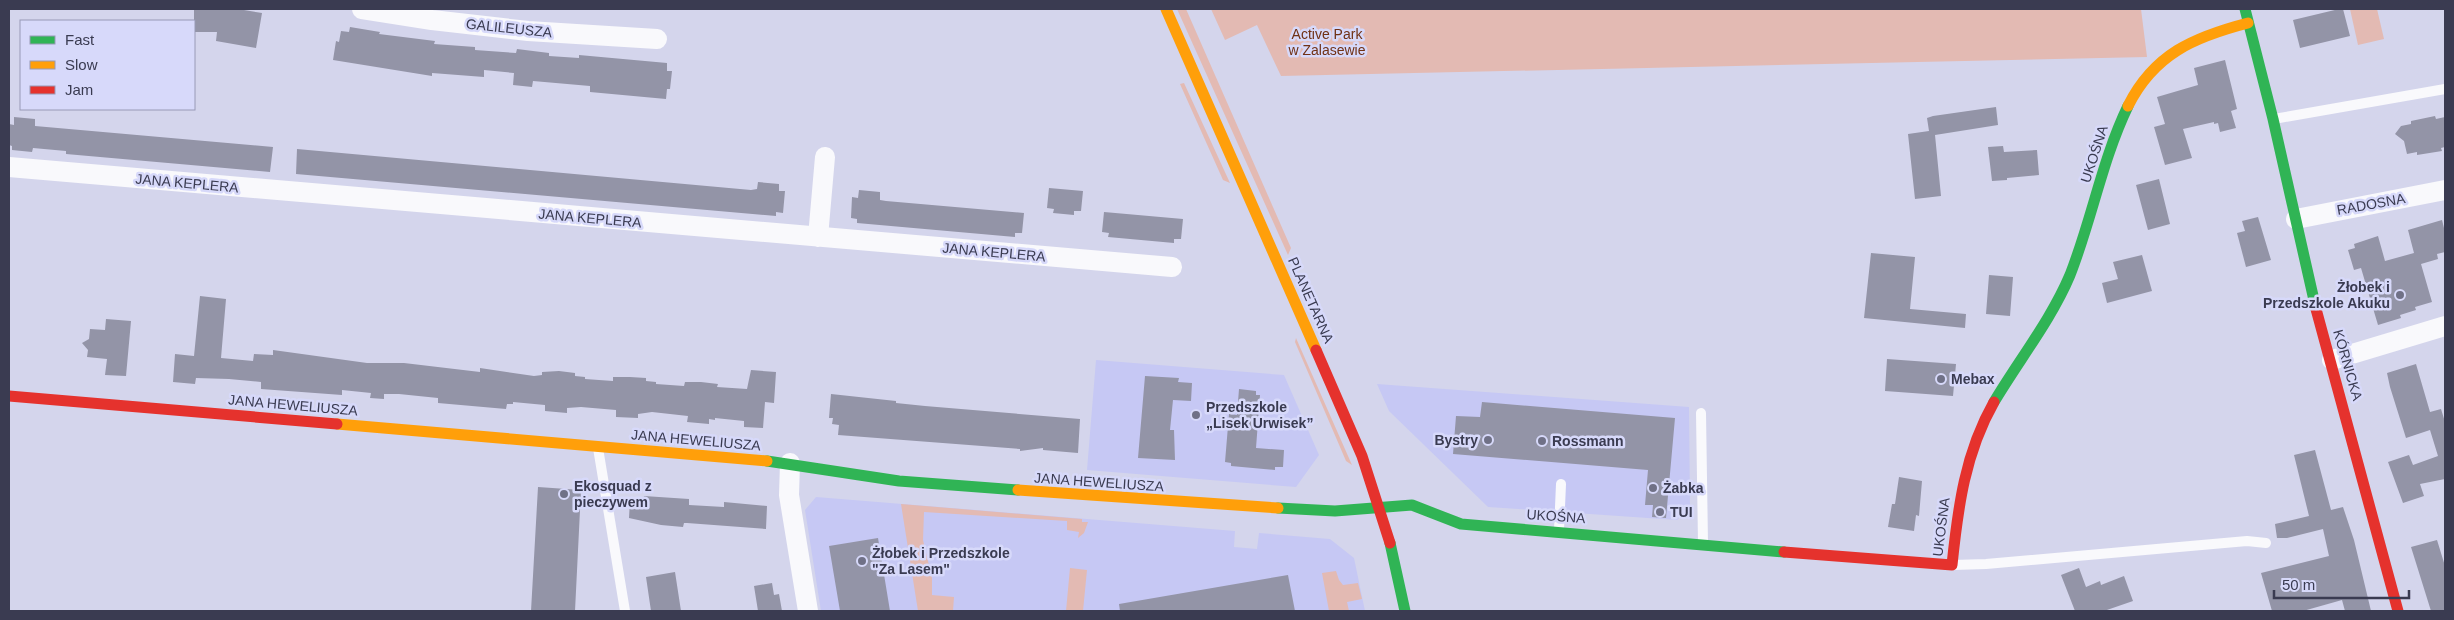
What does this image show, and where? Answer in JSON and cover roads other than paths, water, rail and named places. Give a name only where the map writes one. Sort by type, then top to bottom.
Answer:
[{"type":"street","name":"GALILEUSZA","points":[[362,9],[432,20],[528,31],[656,39]]},
{"type":"street","name":"PLANETARNA","points":[[1166,9],[1351,428],[1381,508],[1396,565],[1405,611]]},
{"type":"street","name":"KÓRNICKA","points":[[2245,9],[2273,119],[2316,308],[2332,360],[2398,611]]},
{"type":"street","name":"UKOŚNA","points":[[1381,508],[1412,504],[1446,520],[1461,524],[1703,544],[1804,555],[1952,565],[1963,476],[1972,445],[1996,398],[2044,324],[2069,276],[2117,130],[2128,104],[2146,78],[2175,50],[2209,33],[2248,23]]},
{"type":"street","points":[[818,238],[824,157]]},
{"type":"street","name":"JANA KEPLERA","points":[[9,167],[1172,267]]},
{"type":"street","name":"RADOSNA","points":[[2296,218],[2445,190]]},
{"type":"street","points":[[2332,360],[2445,326]]},
{"type":"street","name":"JANA HEWELIUSZA","points":[[9,396],[790,463],[899,481],[1280,509],[1335,511],[1381,508]]},
{"type":"street","points":[[790,463],[789,495],[808,611]]},
{"type":"lane","points":[[2273,119],[2445,89]]},
{"type":"lane","points":[[1701,413],[1703,544]]},
{"type":"lane","points":[[598,447],[625,611]]},
{"type":"lane","points":[[1559,531],[1561,484]]},
{"type":"lane","points":[[1952,565],[1986,564],[2247,541],[2266,542]]},
{"type":"lane","points":[[1392,602],[1396,565]]},
{"type":"place","name":"Żłobek i Przedszkole Akuku","points":[[2400,295]]},
{"type":"place","name":"Mebax","points":[[1941,379]]},
{"type":"place","name":"Przedszkole „Lisek Urwisek”","points":[[1196,415]]},
{"type":"place","name":"Bystry","points":[[1488,440]]},
{"type":"place","name":"Rossmann","points":[[1542,441]]},
{"type":"place","name":"Żabka","points":[[1653,488]]},
{"type":"place","name":"Ekosquad z pieczywem","points":[[564,494]]},
{"type":"place","name":"TUI","points":[[1660,512]]},
{"type":"place","name":"Żłobek i Przedszkole \"Za Lasem\"","points":[[862,561]]},
{"type":"park label","name":"Active Park w Zalasewie","points":[[1327,42]]}]
